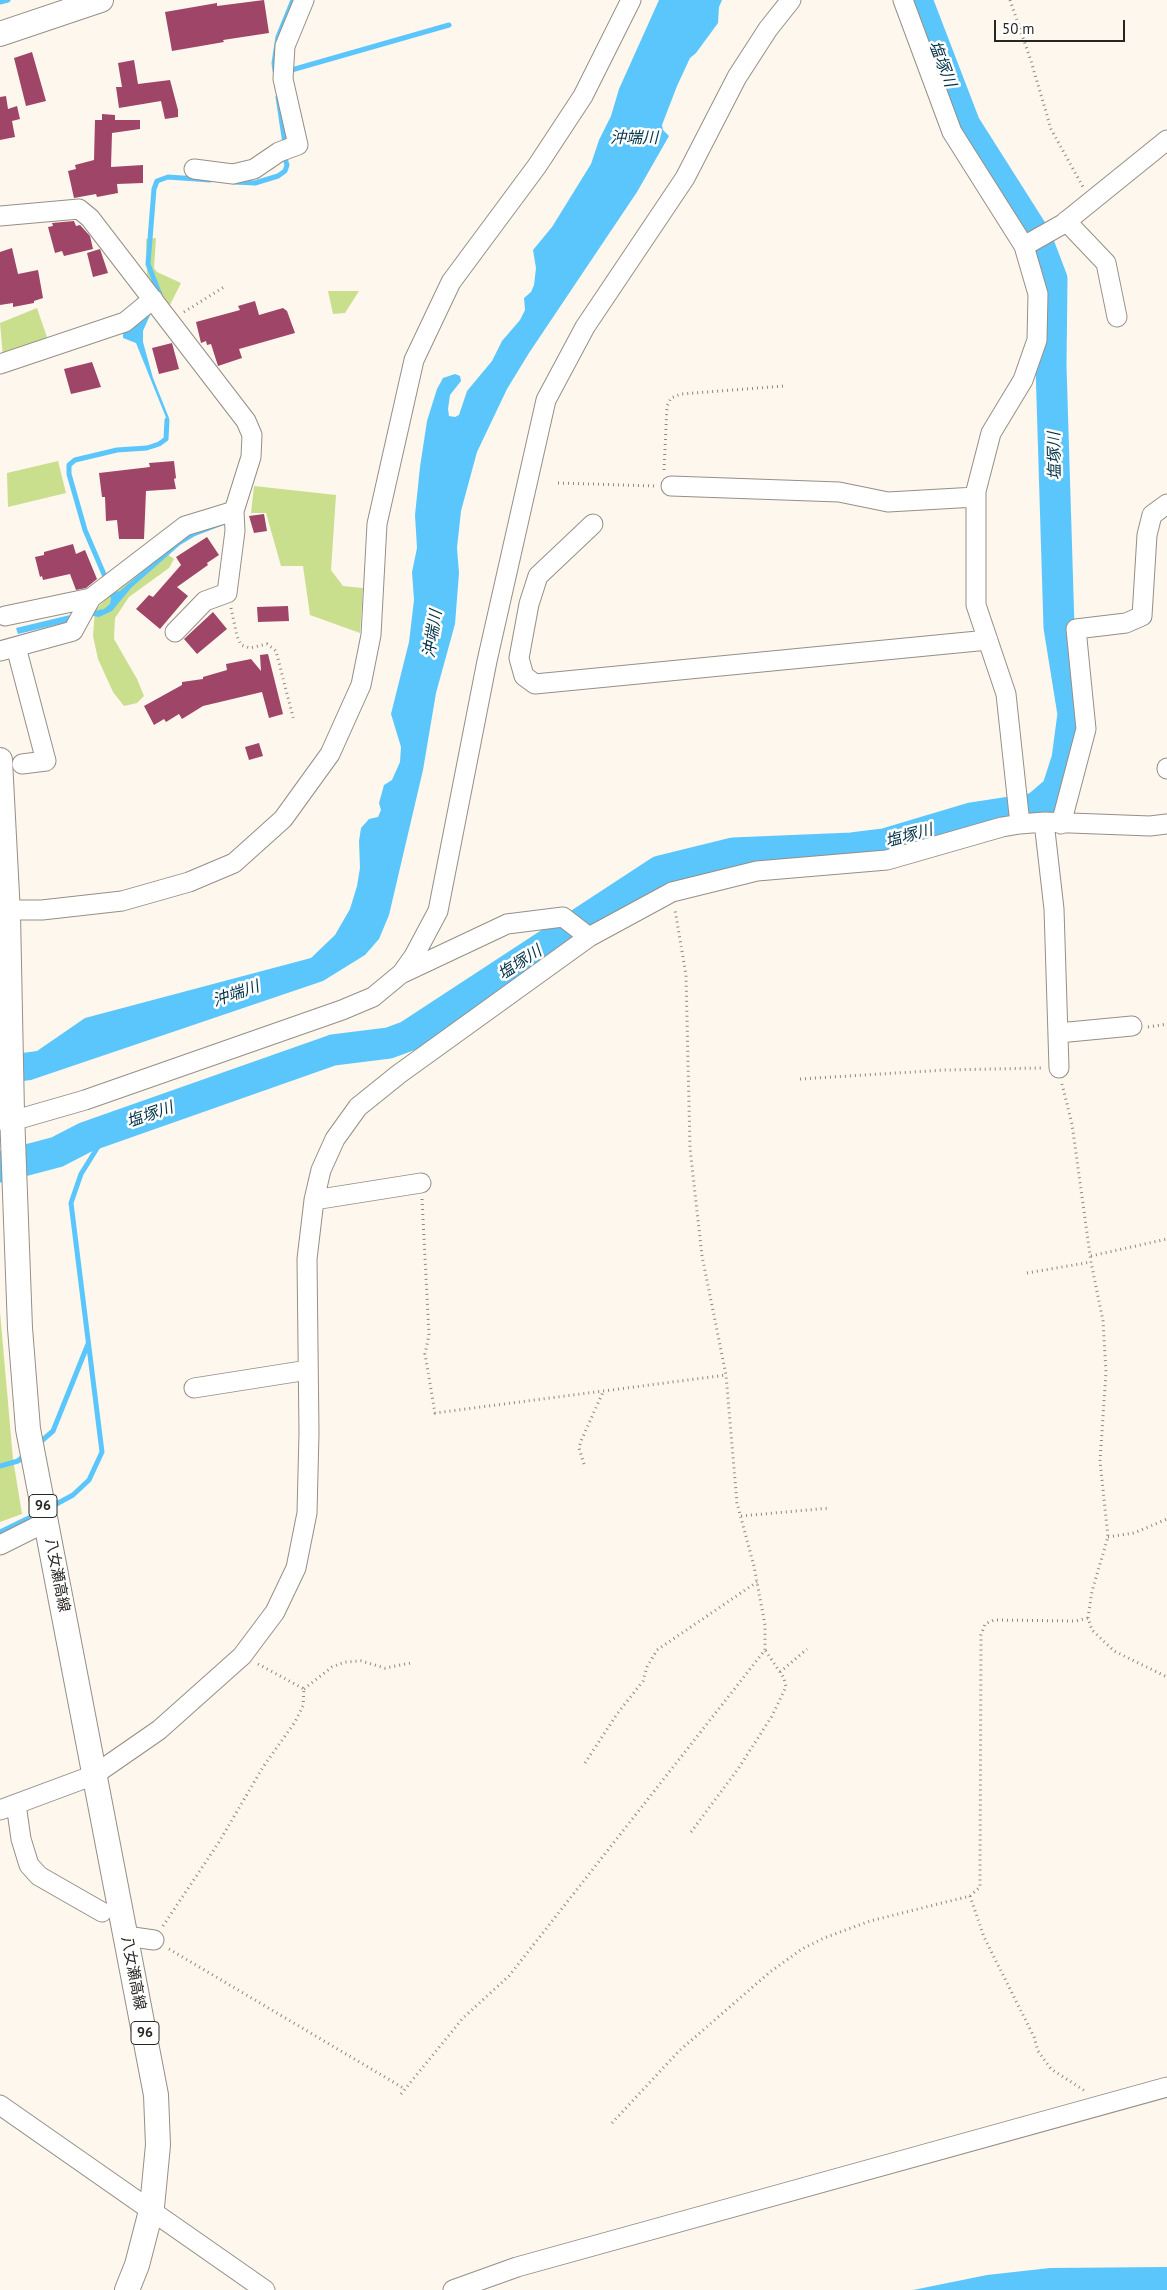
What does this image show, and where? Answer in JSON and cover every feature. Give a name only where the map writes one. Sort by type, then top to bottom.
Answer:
[{"type":"main road","points":[[0,34],[101,0]]},
{"type":"main road","name":"八女瀬高線","points":[[11,762],[5,911],[9,1124],[17,1233],[20,1328],[28,1429],[156,2096],[158,2145],[151,2211],[137,2265],[127,2290]]},
{"type":"street","points":[[194,169],[233,174],[254,169],[279,152],[298,145],[283,79],[285,46],[304,0]]},
{"type":"street","points":[[5,911],[42,910],[122,901],[189,882],[234,863],[283,819],[330,754],[361,685],[371,636],[377,524],[414,360],[452,282],[536,166],[583,96],[631,0]]},
{"type":"street","points":[[402,973],[414,956],[438,911],[487,661],[546,400],[585,327],[685,178],[737,77],[768,29],[791,0]]},
{"type":"street","points":[[903,0],[952,132],[1024,246],[1038,294],[1037,340],[1023,380],[991,433],[976,491],[976,605],[1006,694],[1020,824]]},
{"type":"street","points":[[1024,246],[1066,221],[1167,140]]},
{"type":"street","points":[[0,216],[79,209],[90,218],[246,421],[252,435],[251,458],[234,511],[235,531],[227,592],[205,601],[175,632]]},
{"type":"street","points":[[1066,221],[1106,263],[1117,317]]},
{"type":"street","points":[[0,364],[125,322],[153,299]]},
{"type":"street","points":[[671,486],[839,492],[888,502],[976,497]]},
{"type":"street","points":[[1058,1068],[1053,823],[1086,729],[1076,629],[1126,623],[1142,616],[1147,535],[1152,515],[1167,504]]},
{"type":"street","points":[[11,762],[46,761],[8,649],[73,631],[91,598],[185,526],[234,511]]},
{"type":"street","points":[[592,524],[538,576],[529,604],[520,658],[524,676],[535,684],[988,640]]},
{"type":"street","points":[[5,616],[91,598]]},
{"type":"street","points":[[102,1912],[39,1876],[29,1865],[8,1807],[94,1775],[159,1730],[242,1656],[275,1612],[296,1568],[307,1513],[307,1259],[314,1200],[321,1170],[335,1139],[358,1107],[399,1074],[589,937],[672,892],[757,871],[887,860],[1002,827],[1020,824],[1053,823],[1150,826],[1167,824]]},
{"type":"street","points":[[9,1124],[86,1100],[342,1010],[373,997],[402,973],[507,924],[563,917],[589,937]]},
{"type":"street","points":[[1058,1033],[1132,1026]]},
{"type":"street","points":[[314,1200],[421,1183]]},
{"type":"street","points":[[194,1388],[308,1370]]},
{"type":"street","points":[[0,1545],[46,1522]]},
{"type":"street","points":[[126,1936],[154,1940]]},
{"type":"street","points":[[452,2290],[517,2267],[1167,2087]]},
{"type":"street","points":[[0,2105],[265,2290]]},
{"type":"path","points":[[1010,0],[1031,61],[1051,129],[1091,201]]},
{"type":"path","points":[[170,322],[224,287]]},
{"type":"path","points":[[671,486],[666,480],[664,470],[667,406],[671,398],[681,394],[784,386]]},
{"type":"path","points":[[558,483],[671,486]]},
{"type":"path","points":[[227,592],[237,636],[242,645],[250,648],[267,644],[276,651],[294,722]]},
{"type":"path","points":[[401,2094],[463,2018],[509,1976],[764,1650],[766,1625],[738,1503],[726,1375],[702,1256],[690,1148],[686,975],[672,892]]},
{"type":"path","points":[[800,1079],[945,1070],[1058,1068],[1072,1124],[1091,1256],[1090,1262],[1103,1321],[1106,1372],[1100,1461],[1108,1537],[1092,1591],[1088,1618],[1092,1630],[1114,1652],[1167,1678]]},
{"type":"path","points":[[421,1183],[429,1335],[425,1354],[435,1413],[726,1375]]},
{"type":"path","points":[[1091,1256],[1167,1239]]},
{"type":"path","points":[[1027,1273],[1090,1262]]},
{"type":"path","points":[[584,1464],[579,1448],[603,1392]]},
{"type":"path","points":[[741,1516],[830,1508]]},
{"type":"path","points":[[1108,1537],[1134,1532],[1167,1519]]},
{"type":"path","points":[[585,1763],[643,1681],[647,1667],[657,1650],[757,1582]]},
{"type":"path","points":[[612,2123],[679,2051],[770,1972],[802,1950],[824,1938],[870,1921],[970,1896],[980,1887],[981,1635],[985,1624],[994,1620],[1076,1621],[1088,1618]]},
{"type":"path","points":[[780,1672],[807,1649]]},
{"type":"path","points":[[691,1832],[738,1768],[772,1716],[786,1687],[784,1678],[764,1650]]},
{"type":"path","points":[[242,1656],[304,1689]]},
{"type":"path","points":[[405,2089],[154,1940],[219,1842],[263,1767],[294,1722],[303,1706],[304,1689],[332,1667],[345,1662],[362,1661],[385,1668],[411,1663]]},
{"type":"path","points":[[970,1896],[984,1937],[1034,2037],[1038,2051],[1051,2069],[1085,2091]]},
{"type":"green space","points":[[156,238],[154,268],[157,272],[181,283],[170,305],[147,277],[146,239]]},
{"type":"green space","points":[[328,291],[359,291],[345,313],[333,314]]},
{"type":"green space","points":[[37,308],[49,343],[3,357],[0,323]]},
{"type":"green space","points":[[58,461],[66,493],[8,507],[7,473]]},
{"type":"green space","points":[[254,486],[336,495],[331,570],[343,586],[363,588],[360,633],[310,615],[303,566],[281,566],[266,513],[251,513]]},
{"type":"green space","points":[[166,553],[174,559],[169,568],[129,597],[115,618],[114,639],[137,679],[144,696],[137,703],[124,706],[113,692],[98,659],[93,636],[95,610],[112,593]]},
{"type":"green space","points":[[0,1312],[13,1459],[22,1514],[0,1522]]},
{"type":"water","name":"沖端川","points":[[659,0],[722,0],[719,7],[718,23],[696,53],[690,58],[677,86],[662,125],[663,130],[669,136],[637,192],[507,389],[477,452],[461,511],[457,548],[459,573],[455,624],[436,693],[423,770],[389,915],[379,939],[365,955],[323,981],[31,1080],[0,1084],[0,1056],[37,1051],[85,1018],[311,958],[335,935],[350,909],[357,886],[360,868],[359,841],[361,828],[369,819],[378,817],[381,810],[379,803],[384,785],[392,780],[400,762],[401,747],[391,714],[409,642],[414,600],[412,572],[417,548],[415,515],[420,467],[427,421],[437,389],[443,378],[455,374],[460,376],[461,381],[450,395],[448,409],[449,416],[455,417],[459,415],[467,391],[492,361],[502,341],[520,320],[525,310],[524,298],[531,292],[534,285],[536,268],[533,250],[552,227],[591,164],[599,140],[611,116],[619,89]]},
{"type":"water","points":[[151,313],[143,331],[143,342],[153,378],[169,418],[167,420],[136,343],[123,338],[123,332]]},
{"type":"water","points":[[226,519],[229,523],[195,536],[180,545],[131,588],[112,611],[99,617],[93,616],[94,611],[104,609],[110,604],[111,599],[104,580],[106,579],[115,592],[120,591],[177,541],[192,532]]},
{"type":"water","points":[[70,615],[72,621],[18,634],[16,628]]},
{"type":"water","points":[[1167,2267],[1167,2290],[913,2290],[987,2275],[1050,2268]]},
{"type":"building","points":[[264,0],[269,33],[223,40],[224,42],[172,51],[165,12],[217,3],[217,6]]},
{"type":"building","points":[[32,52],[46,101],[26,106],[14,58]]},
{"type":"building","points":[[134,60],[138,84],[170,80],[178,117],[165,119],[161,101],[119,108],[116,87],[122,87],[118,63]]},
{"type":"building","points":[[6,96],[8,109],[17,106],[20,119],[12,121],[15,137],[0,140],[0,97]]},
{"type":"building","points":[[102,114],[115,115],[115,120],[140,120],[140,129],[112,133],[111,167],[143,165],[143,183],[117,184],[118,193],[97,197],[96,194],[74,198],[68,171],[76,169],[75,165],[94,160],[95,120],[102,120]]},
{"type":"building","points":[[74,221],[76,226],[80,225],[90,236],[93,249],[64,256],[62,251],[55,253],[48,227],[53,226],[52,223]]},
{"type":"building","points":[[12,248],[18,274],[38,270],[43,298],[34,301],[34,303],[13,307],[13,303],[0,305],[0,252]]},
{"type":"building","points":[[100,249],[108,273],[93,277],[87,253]]},
{"type":"building","points":[[255,301],[259,315],[283,308],[287,311],[295,333],[239,349],[242,358],[218,366],[211,344],[207,345],[206,341],[201,343],[196,322],[240,310],[238,306]]},
{"type":"building","points":[[172,343],[179,369],[159,374],[152,348]]},
{"type":"building","points":[[92,362],[101,387],[71,394],[64,369]]},
{"type":"building","points":[[174,461],[176,489],[146,491],[144,539],[119,539],[117,520],[106,521],[105,497],[102,497],[99,473],[150,467],[149,463]]},
{"type":"building","points":[[264,514],[267,531],[254,533],[249,516]]},
{"type":"building","points":[[207,537],[219,555],[177,587],[188,596],[160,629],[136,609],[149,595],[153,597],[181,565],[176,557]]},
{"type":"building","points":[[73,544],[76,554],[85,550],[97,579],[86,588],[76,590],[70,574],[43,580],[42,576],[40,577],[35,557],[44,555],[44,552]]},
{"type":"building","points":[[288,606],[289,621],[258,622],[257,607]]},
{"type":"building","points":[[213,612],[227,629],[197,654],[184,639]]},
{"type":"building","points":[[268,654],[283,714],[269,718],[262,692],[203,706],[182,719],[179,714],[166,722],[164,719],[154,725],[144,706],[182,685],[182,682],[203,679],[203,677],[227,670],[226,664],[251,659],[261,671],[260,655]]},
{"type":"building","points":[[259,743],[263,756],[249,760],[245,747]]},
{"type":"waterway","points":[[0,2],[8,0]]},
{"type":"waterway","points":[[275,71],[274,63],[278,37],[293,0]]},
{"type":"waterway","name":"塩塚川","points":[[0,1167],[57,1152],[86,1137],[333,1050],[389,1043],[408,1036],[660,871],[733,853],[852,848],[884,844],[971,818],[1036,808],[1057,790],[1067,759],[1073,714],[1059,627],[1051,366],[1052,279],[1036,237],[965,125],[917,0]]},
{"type":"waterway","points":[[288,71],[449,25]]},
{"type":"waterway","points":[[278,97],[285,144]]},
{"type":"waterway","points":[[233,182],[255,183],[278,176],[285,171],[287,165],[284,155]]},
{"type":"waterway","points":[[160,295],[148,264],[154,189],[157,181],[168,177],[210,180]]},
{"type":"waterway","points":[[106,579],[85,530],[69,474],[69,465],[75,460],[117,450],[147,448],[159,444],[166,439],[167,420]]},
{"type":"waterway","points":[[49,1508],[73,1495],[89,1480],[102,1452],[71,1203],[81,1174],[109,1129]]},
{"type":"waterway","points":[[38,1444],[53,1431],[88,1344]]},
{"type":"waterway","points":[[0,1466],[18,1461],[26,1454]]},
{"type":"waterway","points":[[0,1532],[37,1514]]}]
